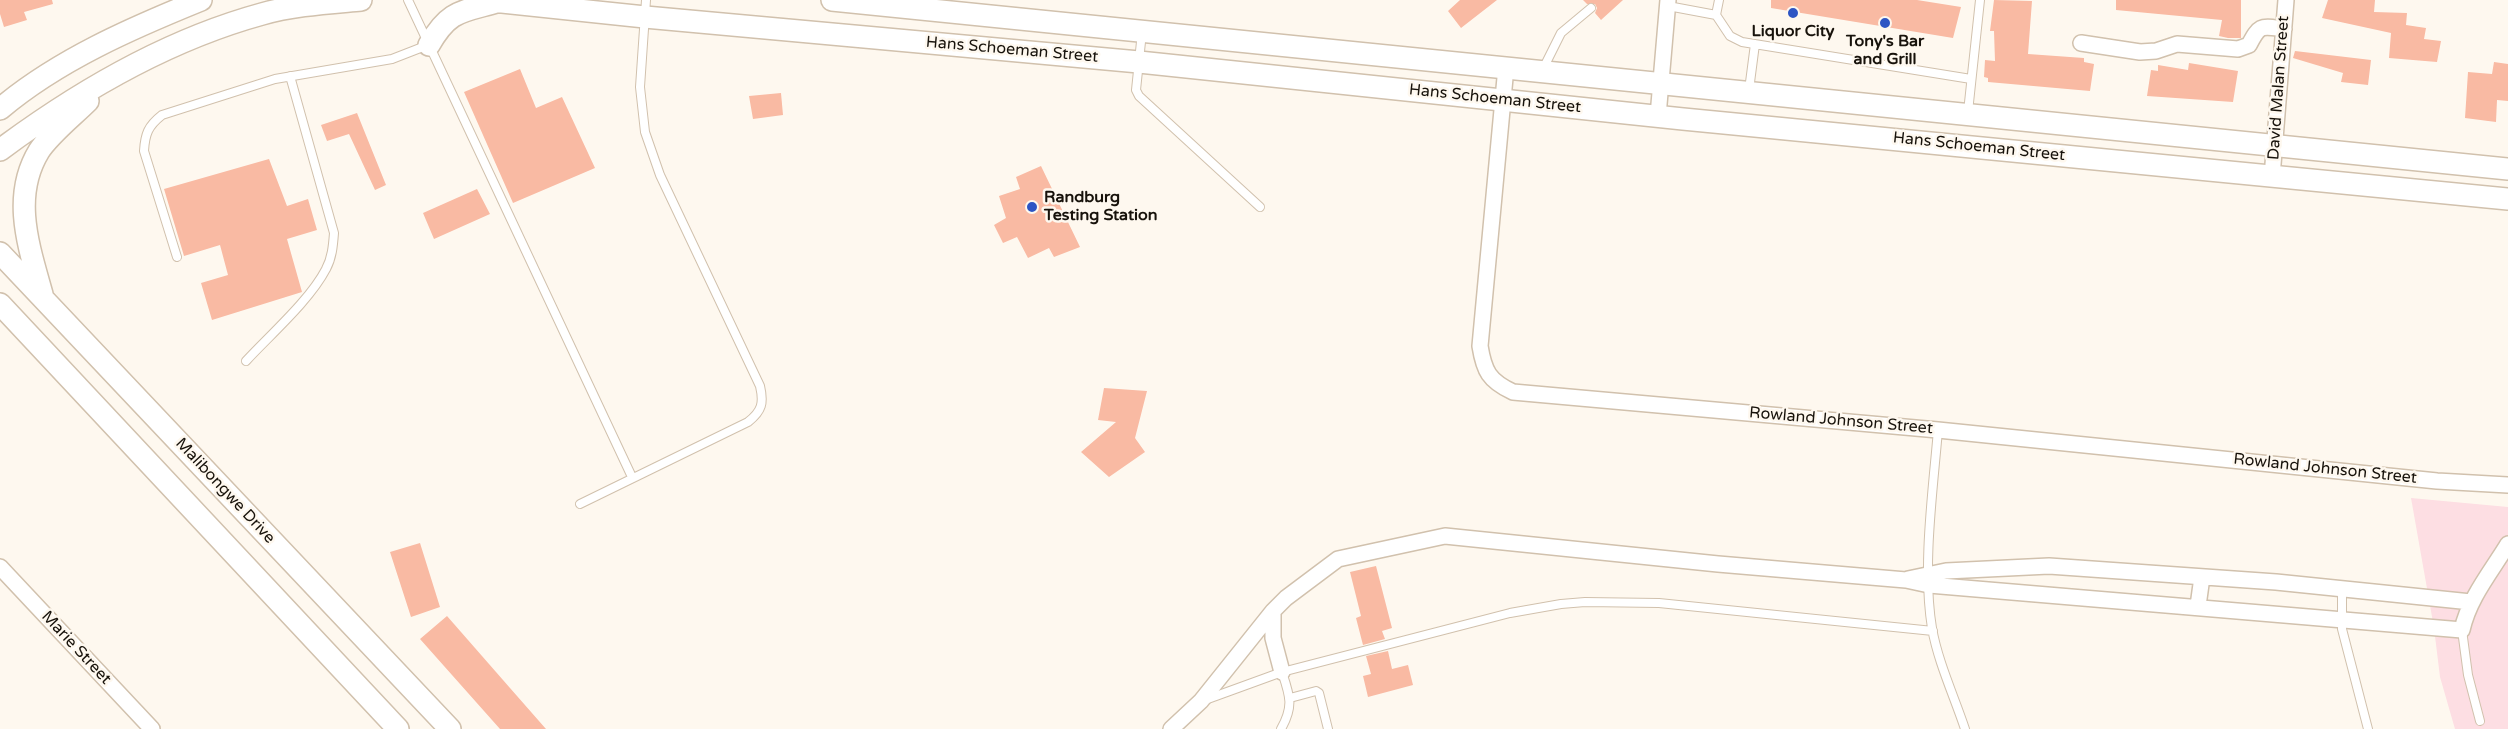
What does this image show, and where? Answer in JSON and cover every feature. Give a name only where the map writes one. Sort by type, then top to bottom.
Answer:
[{"type":"main road","points":[[3,105],[112,39],[201,0]]},
{"type":"main road","points":[[0,150],[33,125],[109,79],[199,36],[263,14],[326,3],[361,0]]},
{"type":"main road","points":[[429,45],[440,26],[450,16],[492,0]]},
{"type":"main road","name":"Hans Schoeman Street","points":[[492,0],[646,9],[1658,116],[2508,199]]},
{"type":"main road","name":"Hans Schoeman Street","points":[[832,0],[2508,169]]},
{"type":"main road","points":[[43,299],[23,219],[26,183],[40,151],[109,79]]},
{"type":"main road","name":"Malibongwe Drive","points":[[0,253],[450,729]]},
{"type":"main road","points":[[0,304],[398,729]]},
{"type":"street","name":"David Malan Street","points":[[2272,177],[2286,0]]},
{"type":"street","points":[[1658,116],[1668,3]]},
{"type":"street","points":[[2080,43],[2140,52],[2156,51],[2177,44],[2238,49],[2249,45],[2257,30],[2263,26],[2284,29]]},
{"type":"street","name":"Rowland Johnson Street","points":[[1506,67],[1501,99],[1480,346],[1483,365],[1492,379],[1513,392],[1938,429],[2437,481],[2508,485]]},
{"type":"street","points":[[1172,729],[1202,701],[1273,611],[1286,598],[1338,560],[1445,536],[1905,580],[2026,567],[2084,569],[2202,577],[2471,602]]},
{"type":"street","points":[[1929,579],[2082,597],[2462,630],[2471,602],[2508,544]]},
{"type":"street","name":"Marie Street","points":[[0,567],[152,729]]},
{"type":"street","points":[[2082,597],[2084,569]]},
{"type":"street","points":[[2198,606],[2202,577]]},
{"type":"street","points":[[1273,611],[1273,638],[1282,672]]},
{"type":"lane","points":[[408,0],[632,477]]},
{"type":"lane","points":[[1716,15],[1719,0]]},
{"type":"lane","points":[[1967,114],[1980,0]]},
{"type":"lane","points":[[1668,3],[1716,15],[1730,36],[1742,42],[1971,79]]},
{"type":"lane","points":[[1542,70],[1561,33],[1591,8]]},
{"type":"lane","points":[[580,504],[748,422],[759,413],[763,401],[760,386],[660,174],[645,132],[640,87],[646,9]]},
{"type":"lane","points":[[1143,31],[1136,90],[1143,102],[1260,207]]},
{"type":"lane","points":[[1749,92],[1755,44]]},
{"type":"lane","points":[[177,257],[144,151],[144,136],[150,123],[162,115],[290,76],[392,59],[429,45]]},
{"type":"lane","points":[[246,361],[308,294],[326,269],[333,249],[333,233],[290,76]]},
{"type":"lane","points":[[1938,429],[1929,579],[1933,631],[1965,729]]},
{"type":"lane","points":[[2342,589],[2345,642],[2368,729]]},
{"type":"lane","points":[[1202,701],[1282,672],[1510,613],[1561,604],[1659,603],[1933,631]]},
{"type":"lane","points":[[2462,630],[2468,675],[2480,721]]},
{"type":"lane","points":[[1281,729],[1288,716],[1290,698],[1282,672]]},
{"type":"lane","points":[[1290,698],[1319,693],[1328,729]]},
{"type":"shaded area","points":[[2411,498],[2508,507],[2508,729],[2455,729],[2440,677],[2434,628]]},
{"type":"building","points":[[0,0],[52,0],[53,4],[24,12],[27,20],[4,27],[0,14]]},
{"type":"building","points":[[1460,0],[1497,0],[1461,28],[1448,11]]},
{"type":"building","points":[[1583,0],[1623,0],[1601,20],[1595,13],[1597,8],[1595,4],[1587,4]]},
{"type":"building","points":[[1771,0],[1917,0],[1961,7],[1953,38],[1771,8]]},
{"type":"building","points":[[1994,0],[2032,1],[2028,54],[2084,58],[2084,62],[2094,64],[2090,91],[1988,82],[1988,78],[1984,77],[1985,60],[1995,61],[1994,31],[1990,31]]},
{"type":"building","points":[[2116,0],[2241,0],[2241,38],[2219,36],[2222,20],[2116,10]]},
{"type":"building","points":[[2328,0],[2375,0],[2374,12],[2407,13],[2406,25],[2426,28],[2424,39],[2441,41],[2437,62],[2389,58],[2391,33],[2322,18]]},
{"type":"building","points":[[2295,51],[2371,60],[2368,85],[2341,82],[2343,73],[2293,58]]},
{"type":"building","points":[[2494,62],[2508,64],[2508,101],[2497,100],[2496,122],[2465,118],[2468,72],[2492,74]]},
{"type":"building","points":[[2189,63],[2238,71],[2233,102],[2147,96],[2151,70],[2158,71],[2158,65],[2188,70]]},
{"type":"building","points":[[520,69],[536,108],[562,97],[595,168],[513,203],[464,92]]},
{"type":"building","points":[[781,93],[783,115],[753,119],[749,96]]},
{"type":"building","points":[[357,113],[386,185],[375,190],[349,134],[327,141],[321,125]]},
{"type":"building","points":[[269,159],[287,206],[308,199],[317,230],[287,239],[302,292],[212,320],[201,283],[228,275],[220,245],[184,256],[164,189]]},
{"type":"building","name":"Randburg Testing Station","points":[[1041,166],[1080,247],[1054,257],[1049,248],[1028,258],[1017,237],[1003,243],[994,225],[1006,218],[999,196],[1020,189],[1016,177]]},
{"type":"building","points":[[477,189],[490,214],[434,239],[423,213]]},
{"type":"building","points":[[1104,388],[1147,391],[1135,438],[1145,452],[1109,477],[1081,452],[1116,422],[1098,420]]},
{"type":"building","points":[[420,543],[440,607],[411,617],[390,552]]},
{"type":"building","points":[[1376,566],[1392,628],[1382,631],[1385,639],[1363,645],[1356,618],[1361,616],[1350,572]]},
{"type":"building","points":[[447,616],[546,729],[500,729],[420,639]]},
{"type":"building","points":[[1388,651],[1392,669],[1408,665],[1413,685],[1368,697],[1363,676],[1371,674],[1366,656]]},
{"type":"place","name":"Liquor City","points":[[1793,13]]},
{"type":"place","name":"Tony's Bar and Grill","points":[[1885,23]]},
{"type":"place","name":"Randburg Testing Station","points":[[1032,207]]}]
